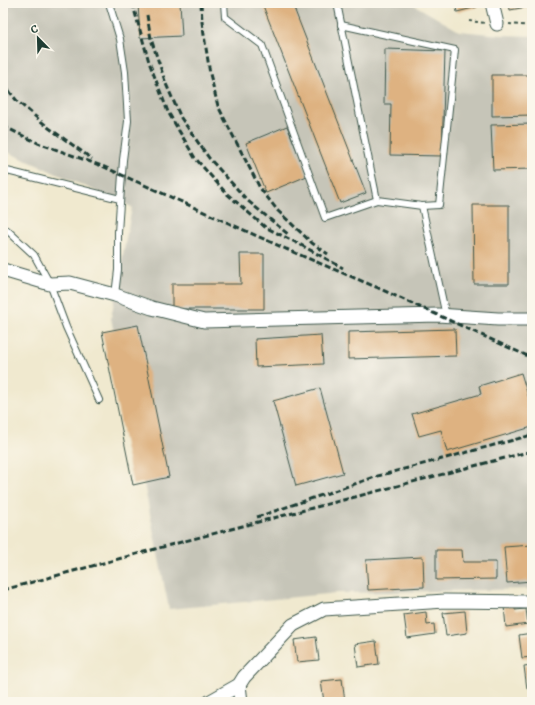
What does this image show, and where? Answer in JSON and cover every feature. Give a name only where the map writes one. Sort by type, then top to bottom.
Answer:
[{"type":"street","points":[[492,3],[497,24]]},
{"type":"street","points":[[3,270],[50,284],[70,283],[115,295],[152,308],[204,321],[430,316],[498,320],[532,320]]},
{"type":"street","points":[[209,702],[239,685],[244,677],[293,625],[324,609],[445,601],[532,602]]},
{"type":"street","points":[[239,685],[241,702]]},
{"type":"lane","points":[[109,3],[120,39],[128,121],[120,198],[118,270],[115,295]]},
{"type":"lane","points":[[224,3],[225,17],[262,45],[325,218],[377,200],[422,206],[439,205],[455,50],[341,25]]},
{"type":"lane","points":[[336,3],[377,200]]},
{"type":"lane","points":[[3,170],[120,198]]},
{"type":"lane","points":[[422,206],[446,316]]},
{"type":"lane","points":[[3,229],[7,230],[34,255],[50,284],[66,327],[99,400]]},
{"type":"shaded area","points":[[3,3],[411,3],[459,31],[532,36],[532,589],[338,593],[169,609],[111,318],[132,207],[3,150]]},
{"type":"building","points":[[138,3],[180,3],[182,36],[140,38]]},
{"type":"building","points":[[262,3],[292,3],[366,193],[340,203]]},
{"type":"building","points":[[455,3],[476,3],[477,7],[457,12]]},
{"type":"building","points":[[509,3],[532,3],[532,6],[510,10]]},
{"type":"building","points":[[385,49],[445,51],[442,156],[390,155],[391,104],[384,104]]},
{"type":"building","points":[[492,75],[532,75],[532,115],[492,116]]},
{"type":"building","points":[[532,124],[532,169],[493,170],[491,125]]},
{"type":"building","points":[[287,126],[307,176],[266,193],[246,143]]},
{"type":"building","points":[[473,205],[509,205],[509,284],[474,284]]},
{"type":"building","points":[[240,254],[264,254],[264,309],[172,309],[172,284],[241,284]]},
{"type":"building","points":[[138,325],[169,477],[133,485],[102,332]]},
{"type":"building","points":[[455,329],[456,356],[348,359],[348,332]]},
{"type":"building","points":[[321,335],[323,364],[256,367],[255,339]]},
{"type":"building","points":[[521,373],[530,402],[532,401],[532,427],[447,452],[441,430],[419,436],[412,414],[481,394],[479,386]]},
{"type":"building","points":[[320,388],[343,473],[296,486],[273,401]]},
{"type":"building","points":[[532,545],[532,581],[507,583],[504,547]]},
{"type":"building","points":[[436,550],[462,550],[463,562],[496,562],[496,579],[436,580]]},
{"type":"building","points":[[423,557],[424,587],[368,590],[366,560]]},
{"type":"building","points":[[515,604],[515,610],[526,609],[528,624],[506,627],[504,606]]},
{"type":"building","points":[[465,611],[467,633],[446,636],[443,613]]},
{"type":"building","points":[[426,612],[427,625],[434,624],[435,634],[407,638],[404,615]]},
{"type":"building","points":[[532,633],[532,657],[522,658],[519,635]]},
{"type":"building","points":[[316,637],[319,660],[297,662],[294,640]]},
{"type":"building","points":[[376,641],[379,664],[358,667],[355,644]]},
{"type":"building","points":[[532,665],[532,688],[527,689],[524,666]]},
{"type":"building","points":[[342,679],[345,702],[324,702],[321,681]]},
{"type":"railway","points":[[134,3],[134,9],[149,62],[168,112],[195,158],[226,193],[265,227],[343,268]]},
{"type":"railway","points":[[201,3],[202,22],[210,74],[218,106],[229,128],[260,188],[278,211],[312,243],[328,254]]},
{"type":"railway","points":[[147,15],[151,39],[166,84],[181,118],[209,158],[248,201],[289,235]]},
{"type":"railway","points":[[3,83],[17,101],[49,128],[92,159]]},
{"type":"railway","points":[[3,126],[38,143],[102,166],[286,249],[376,287],[532,358]]},
{"type":"railway","points":[[257,517],[378,476],[532,435]]},
{"type":"railway","points":[[3,590],[532,451]]}]
